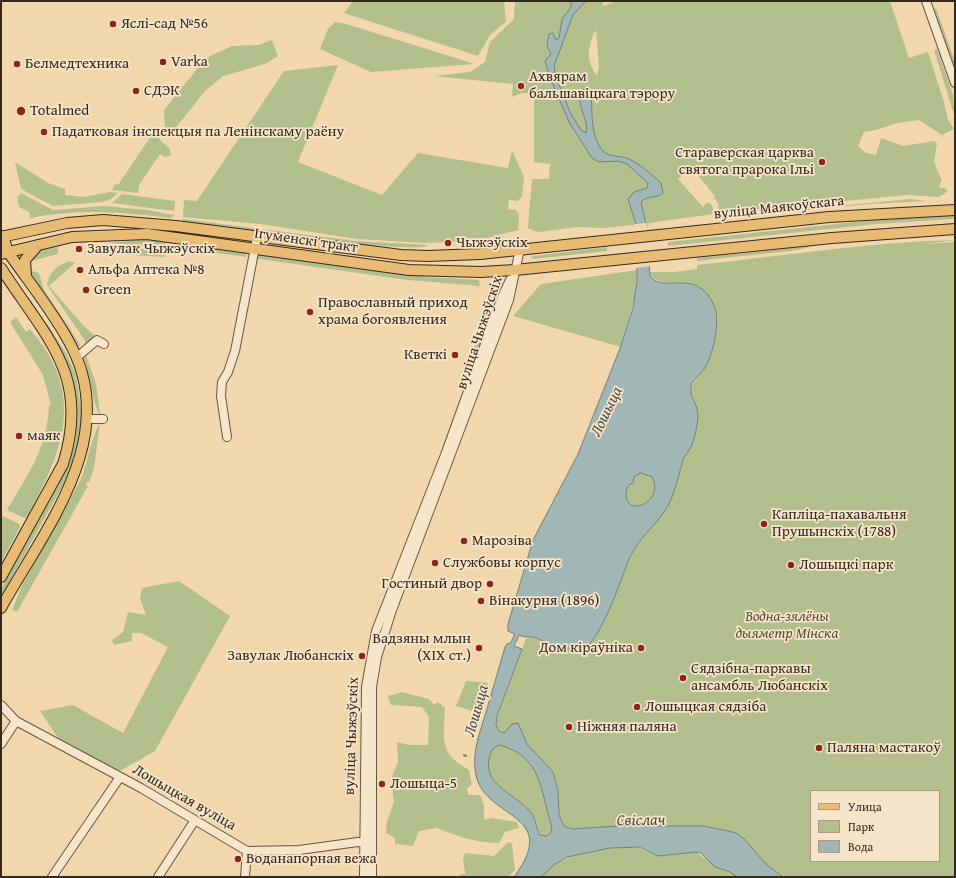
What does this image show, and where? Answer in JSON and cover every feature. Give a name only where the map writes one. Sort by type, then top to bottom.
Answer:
[{"type":"main road","name":"вуліца Маякоўскага","points":[[606,240],[829,217],[955,210]]},
{"type":"main road","name":"Ігуменскі тракт","points":[[2,234],[67,223],[103,220],[176,226],[337,248],[422,256],[467,255],[606,240]]},
{"type":"main road","name":"Ігуменскі тракт","points":[[5,253],[38,244],[78,237],[147,234],[409,270],[480,272],[515,270],[832,238],[955,229]]},
{"type":"main road","points":[[1,608],[65,498],[75,476],[82,453],[87,419],[86,395],[76,358],[68,340],[26,278],[5,253],[2,234]]},
{"type":"main road","points":[[26,278],[25,260],[38,244]]},
{"type":"main road","points":[[1,268],[62,363],[71,392],[72,426],[63,464],[1,577]]},
{"type":"main road","points":[[1,279],[14,289]]},
{"type":"street","points":[[926,1],[955,83]]},
{"type":"street","points":[[227,437],[221,396],[222,382],[228,372],[234,352],[257,237]]},
{"type":"street","name":"вуліца Чыжэўскіх","points":[[372,877],[368,843],[366,687],[376,631],[445,455],[502,297],[515,270],[520,249]]},
{"type":"street","points":[[76,358],[96,340],[104,344]]},
{"type":"street","points":[[87,419],[103,419]]},
{"type":"street","name":"Лошыцкая вуліца","points":[[1,706],[16,721],[120,777],[247,851]]},
{"type":"street","points":[[1,744],[16,721]]},
{"type":"street","points":[[52,877],[120,777]]},
{"type":"street","points":[[158,877],[195,820]]},
{"type":"street","points":[[245,877],[247,851],[299,850],[368,843]]},
{"type":"street","name":"вуліца Чыжэўскіх","points":[[364,877],[368,843]]},
{"type":"green space","points":[[353,1],[504,1],[506,22],[490,35],[478,56],[344,13]]},
{"type":"green space","points":[[515,1],[603,1],[603,6],[617,1],[890,1],[909,58],[928,52],[944,102],[948,120],[954,129],[942,135],[919,120],[897,123],[876,130],[864,132],[858,146],[866,153],[876,155],[881,138],[903,146],[934,141],[937,143],[934,162],[942,181],[939,186],[940,188],[945,188],[948,191],[939,197],[907,195],[719,213],[718,203],[714,198],[715,196],[691,167],[678,179],[703,207],[707,202],[712,205],[714,214],[649,223],[647,230],[637,234],[633,225],[603,228],[578,227],[538,232],[528,228],[532,179],[549,179],[550,164],[534,162],[534,98],[529,93],[521,93],[512,97],[513,82],[512,84],[435,76],[470,72],[485,62],[490,42],[514,19]],"holes":[[[596,30],[599,67],[597,76],[593,71],[589,59],[589,47]]]},
{"type":"green space","points":[[936,8],[955,62],[955,75],[933,10]]},
{"type":"green space","points":[[335,22],[343,23],[475,64],[371,72],[320,49],[328,29]]},
{"type":"green space","points":[[272,40],[278,56],[265,64],[223,76],[205,91],[170,135],[165,131],[164,110],[201,64],[210,56],[232,46],[259,45]]},
{"type":"green space","points":[[937,49],[953,95],[955,118],[934,50]]},
{"type":"green space","points":[[338,65],[298,162],[382,195],[418,153],[508,168],[512,150],[524,177],[522,197],[517,201],[509,200],[508,209],[516,210],[519,215],[518,230],[480,240],[426,243],[357,239],[260,224],[183,217],[184,200],[197,201],[284,71]]},
{"type":"green space","points":[[153,133],[170,149],[171,155],[165,157],[160,154],[139,185],[138,193],[112,190],[115,184],[118,185]]},
{"type":"green space","points":[[15,162],[48,183],[65,189],[65,195],[83,197],[111,192],[118,193],[111,199],[102,202],[53,206],[21,189]]},
{"type":"green space","points":[[21,193],[53,210],[105,206],[147,210],[174,215],[171,218],[136,214],[83,212],[30,218],[29,212],[19,207],[17,197]]},
{"type":"green space","points":[[122,194],[175,201],[174,211],[112,203]]},
{"type":"green space","points":[[912,199],[925,201],[870,204],[728,218],[720,217]]},
{"type":"green space","points":[[955,215],[955,219],[876,224],[668,246],[668,242],[874,220]]},
{"type":"green space","points":[[183,219],[355,241],[428,245],[416,247],[390,246],[312,239],[182,222]]},
{"type":"green space","points":[[148,239],[165,241],[167,247],[107,243]]},
{"type":"green space","name":"Водна-зялёны дыяметр Мінска","points":[[955,240],[924,244],[955,242],[955,877],[783,877],[767,865],[740,836],[718,828],[704,826],[618,826],[572,829],[564,826],[559,815],[558,791],[553,772],[527,744],[518,723],[514,723],[504,733],[497,728],[496,721],[526,638],[532,636],[569,652],[578,652],[588,645],[612,602],[633,551],[669,503],[684,459],[693,440],[698,414],[696,405],[691,398],[691,387],[708,360],[717,325],[716,314],[698,286],[663,282],[657,280],[649,272],[674,272],[697,269],[697,265],[890,243]]},
{"type":"green space","points":[[177,243],[243,252],[247,255],[246,257],[173,247]]},
{"type":"green space","points":[[813,246],[798,250],[697,261],[697,258]]},
{"type":"green space","points":[[58,247],[58,254],[31,261],[32,271],[39,273],[44,290],[81,346],[78,345],[28,270],[28,263],[39,250]]},
{"type":"green space","points":[[111,247],[166,251],[165,257],[101,253],[103,249]]},
{"type":"green space","points":[[607,247],[607,251],[531,258],[533,256]]},
{"type":"green space","points":[[258,254],[428,277],[479,280],[480,286],[408,280],[252,258]]},
{"type":"green space","points":[[69,261],[75,263],[49,286],[83,325],[94,335],[94,338],[86,346],[84,339],[47,285],[48,280],[54,270]]},
{"type":"green space","points":[[637,270],[635,297],[621,347],[513,316],[541,284]]},
{"type":"green space","points":[[16,317],[26,332],[30,329],[50,357],[59,378],[63,399],[64,419],[61,438],[55,458],[28,516],[24,518],[7,510],[35,461],[45,435],[49,406],[51,405],[43,375],[10,322]]},
{"type":"green space","points":[[46,325],[48,325],[66,353],[76,375],[81,408],[81,428],[78,445],[69,474],[1,597],[1,589],[4,583],[59,482],[67,464],[76,429],[77,411],[75,391],[70,371],[63,353]]},
{"type":"green space","points":[[479,335],[483,336],[480,353],[470,377],[463,377]]},
{"type":"green space","points":[[86,355],[96,384],[100,414],[96,405],[84,358]]},
{"type":"green space","points":[[100,424],[94,468],[89,482],[87,482],[86,485],[88,486],[17,612],[12,610],[23,583],[81,479],[92,441]]},
{"type":"green space","points":[[641,473],[652,477],[655,485],[654,493],[645,504],[633,506],[628,502],[626,491],[629,485],[633,483],[634,477]]},
{"type":"green space","points":[[3,516],[19,524],[20,527],[1,562],[1,519]]},
{"type":"green space","points":[[179,581],[230,616],[155,751],[118,772],[59,739],[40,711],[73,705],[123,733],[168,647],[141,633],[132,633],[132,641],[114,645],[112,640],[123,632],[128,612],[146,615],[140,599],[142,588]]},
{"type":"green space","points":[[466,681],[487,683],[490,687],[479,713],[456,706]]},
{"type":"green space","points":[[402,692],[429,699],[434,705],[438,702],[445,708],[445,744],[452,758],[469,770],[472,785],[467,788],[468,795],[480,795],[484,805],[484,820],[492,818],[517,822],[519,828],[505,832],[499,843],[483,842],[464,838],[436,828],[419,831],[413,846],[395,844],[395,838],[386,833],[387,821],[394,802],[391,779],[398,762],[397,742],[409,745],[428,745],[429,717],[422,707],[391,705],[388,696]]},
{"type":"green space","points":[[499,745],[513,750],[523,756],[536,774],[552,827],[551,832],[547,836],[541,835],[529,810],[498,786],[493,778],[489,770],[489,761],[492,749]]},
{"type":"green space","points":[[508,842],[512,843],[515,870],[508,877],[456,877],[465,873],[463,859],[465,853],[494,856]]},
{"type":"green space","points":[[629,846],[656,855],[696,852],[720,869],[730,872],[737,877],[541,877],[560,862],[581,853],[605,848]]},
{"type":"water","name":"Лошыца","points":[[571,1],[586,1],[573,15],[554,66],[556,77],[570,112],[581,130],[586,133],[587,128],[581,105],[580,94],[583,89],[588,89],[590,94],[595,134],[603,151],[612,156],[626,158],[633,161],[661,183],[663,193],[658,196],[646,198],[641,202],[646,224],[650,276],[656,281],[664,283],[691,284],[700,288],[708,295],[715,308],[717,322],[715,339],[710,356],[702,371],[693,381],[691,386],[691,396],[698,413],[697,427],[692,445],[683,460],[672,497],[666,509],[634,550],[604,622],[597,634],[582,650],[576,652],[563,651],[534,637],[519,635],[514,646],[522,649],[497,716],[496,725],[499,731],[504,733],[512,724],[518,723],[527,744],[553,772],[558,791],[559,815],[564,826],[572,829],[618,826],[704,826],[724,830],[736,833],[744,839],[767,865],[783,877],[737,877],[730,872],[715,867],[701,853],[696,852],[658,856],[639,847],[610,848],[567,857],[554,865],[541,877],[514,877],[527,856],[530,840],[525,828],[516,818],[492,801],[482,790],[476,775],[475,758],[477,741],[505,647],[508,643],[510,644],[515,634],[508,631],[508,624],[533,540],[578,454],[621,346],[633,308],[637,281],[637,227],[628,199],[634,192],[647,188],[648,183],[627,164],[618,161],[599,162],[592,158],[569,122],[550,78],[545,61],[551,54],[547,46],[549,34],[553,33],[556,40],[559,38],[562,19],[571,7]],"holes":[[[641,473],[652,477],[655,485],[654,493],[645,504],[633,506],[628,502],[626,491],[629,485],[633,483],[634,477]],[[499,745],[513,750],[523,756],[536,774],[552,827],[551,832],[547,836],[540,835],[533,816],[529,810],[498,786],[493,779],[489,771],[489,761],[492,750]]]},
{"type":"pier","points":[[647,223],[651,266],[635,268],[634,224]]},
{"type":"place","name":"Яслі-сад №56","points":[[113,24]]},
{"type":"place","name":"Varka","points":[[163,62]]},
{"type":"place","name":"Белмедтехника","points":[[17,64]]},
{"type":"place","name":"Ахвярам бальшавіцкага тэрору","points":[[521,86]]},
{"type":"place","name":"СДЭК","points":[[136,91]]},
{"type":"place","name":"Totalmed","points":[[21,111]]},
{"type":"place","name":"Падатковая інспекцыя па Ленінскаму раёну","points":[[44,132]]},
{"type":"place","name":"Стараверская царква святога прарока Ільі","points":[[822,162]]},
{"type":"place","name":"Чыжэўскіх","points":[[448,243]]},
{"type":"place","name":"Завулак Чыжэўскіх","points":[[79,249]]},
{"type":"place","name":"Альфа Аптека №8","points":[[80,270]]},
{"type":"place","name":"Green","points":[[86,290]]},
{"type":"place","name":"Православный приход храма богоявления","points":[[310,312]]},
{"type":"place","name":"Кветкі","points":[[455,355]]},
{"type":"place","name":"маяк","points":[[19,436]]},
{"type":"place","name":"Капліца-пахавальня Прушынскіх (1788)","points":[[764,524]]},
{"type":"place","name":"Марозіва","points":[[464,541]]},
{"type":"place","name":"Службовы корпус","points":[[435,563]]},
{"type":"place","name":"Лошыцкі парк","points":[[791,565]]},
{"type":"place","name":"Гостиный двор","points":[[490,584]]},
{"type":"place","name":"Вінакурня (1896)","points":[[481,601]]},
{"type":"place","name":"Вадзяны млын (XIX ст.)","points":[[479,648]]},
{"type":"place","name":"Дом кіраўніка","points":[[641,648]]},
{"type":"place","name":"Завулак Любанскіх","points":[[362,656]]},
{"type":"place","name":"Сядзібна-паркавы ансамбль Любанскіх","points":[[683,678]]},
{"type":"place","name":"Лошыцкая сядзіба","points":[[637,707]]},
{"type":"place","name":"Ніжняя паляна","points":[[569,727]]},
{"type":"place","name":"Паляна мастакоў","points":[[819,748]]},
{"type":"place","name":"Лошыца-5","points":[[382,784]]},
{"type":"place","name":"Воданапорная вежа","points":[[238,859]]},
{"type":"water label","name":"Свіслач","points":[[641,821]]}]
